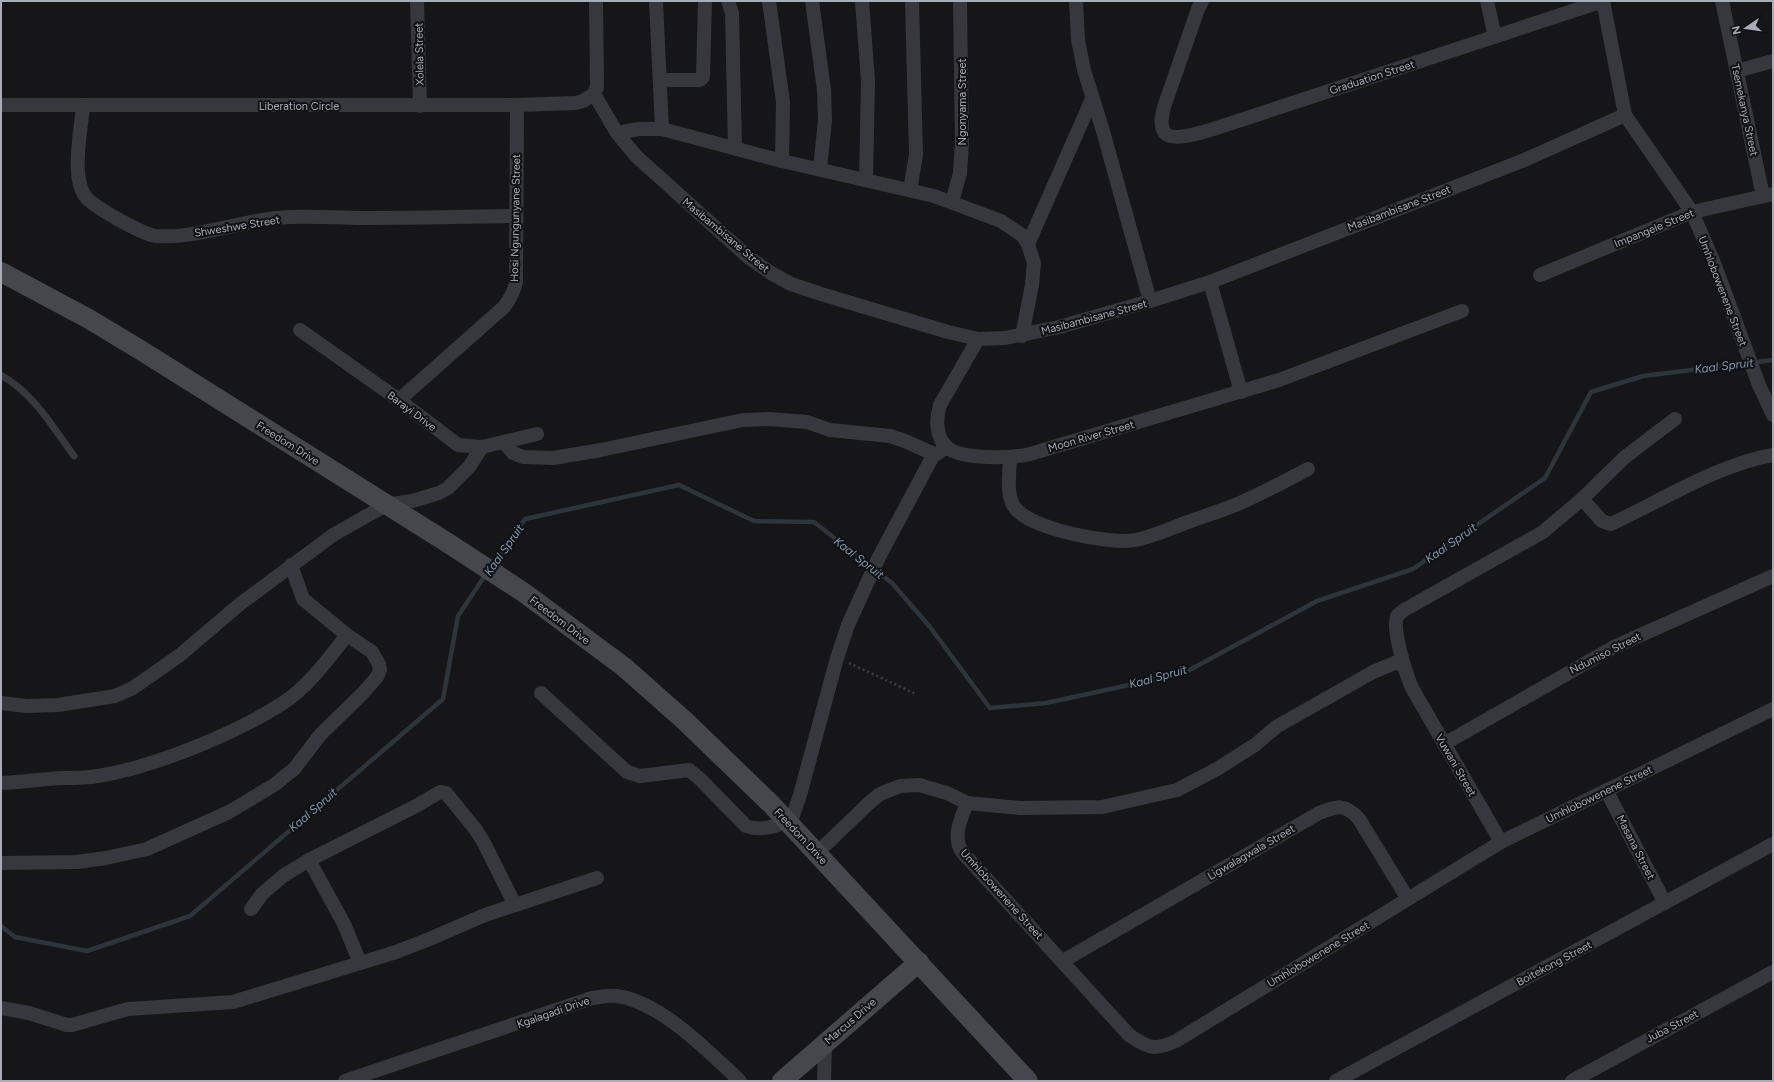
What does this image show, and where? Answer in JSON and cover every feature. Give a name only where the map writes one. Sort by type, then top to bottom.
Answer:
[{"type":"street","name":"Xolela Street","points":[[417,1],[420,106]]},
{"type":"street","points":[[594,94],[597,87],[596,1]]},
{"type":"street","points":[[656,1],[662,129]]},
{"type":"street","points":[[660,80],[700,80],[703,77],[705,1]]},
{"type":"street","points":[[728,1],[732,13],[735,148]]},
{"type":"street","points":[[769,1],[783,102],[782,161]]},
{"type":"street","points":[[812,1],[824,90],[825,120],[820,169]]},
{"type":"street","points":[[862,1],[868,81],[866,180]]},
{"type":"street","points":[[910,190],[916,155],[912,1]]},
{"type":"street","name":"Ngonyama Street","points":[[952,202],[962,164],[960,1]]},
{"type":"street","points":[[1076,1],[1078,40],[1084,70],[1103,131],[1150,301]]},
{"type":"street","name":"Graduation Street","points":[[1202,1],[1164,107],[1162,123],[1167,134],[1171,136],[1186,136],[1603,1]]},
{"type":"street","points":[[1486,1],[1495,37]]},
{"type":"street","points":[[1603,1],[1625,115]]},
{"type":"street","name":"Tsemekanya Street","points":[[1722,1],[1737,71],[1768,195]]},
{"type":"street","points":[[1737,71],[1773,61]]},
{"type":"street","name":"Liberation Circle","points":[[1,105],[517,105],[575,103],[583,101],[594,94]]},
{"type":"street","name":"Masibambisane Street","points":[[594,94],[617,133],[636,156],[748,257],[771,273],[791,284],[821,294],[948,332],[978,339],[1022,336],[1150,301],[1210,282],[1522,161],[1625,115]]},
{"type":"street","points":[[1028,244],[1092,98]]},
{"type":"street","name":"Hosi Ngungunyane Street","points":[[399,400],[504,307],[511,297],[516,282],[515,216],[517,105]]},
{"type":"street","name":"Shweshwe Street","points":[[83,106],[79,173],[82,190],[85,196],[104,210],[148,234],[163,236],[182,234],[277,218],[515,216]]},
{"type":"street","name":"Umhlobowenene Street","points":[[1625,115],[1692,212],[1711,256],[1759,385],[1773,415]]},
{"type":"street","points":[[617,133],[639,128],[662,129],[782,161],[910,190],[952,202],[1001,221],[1016,229],[1023,236],[1028,244],[1034,267],[1022,336]]},
{"type":"street","name":"Impangele Street","points":[[1540,275],[1692,212],[1768,195]]},
{"type":"street","name":"Freedom Drive","points":[[1,272],[89,319],[142,351],[448,543],[523,592],[646,685],[742,775],[788,822],[1028,1081]]},
{"type":"street","points":[[1210,282],[1241,392]]},
{"type":"street","name":"Moon River Street","points":[[504,442],[513,452],[523,457],[553,458],[601,450],[743,420],[769,419],[807,422],[830,430],[890,436],[940,450],[962,454],[1010,457],[1030,454],[1241,392],[1298,373],[1462,311]]},
{"type":"street","name":"Barayi Drive","points":[[300,330],[399,400],[454,442],[465,446],[482,447],[537,434]]},
{"type":"street","points":[[541,693],[627,772],[640,776],[689,770],[700,779],[746,826],[755,828],[772,828],[788,822],[800,795],[837,658],[848,625],[879,557],[940,450],[937,413],[940,405],[978,339]]},
{"type":"street","name":"Vuwani Street","points":[[1501,842],[1412,688],[1403,666],[1395,625],[1397,616],[1490,561],[1527,542],[1553,524],[1582,499],[1625,456],[1675,419]]},
{"type":"street","points":[[1,703],[27,706],[58,705],[122,693],[149,678],[180,655],[240,604],[333,535],[386,504],[412,501],[439,493],[448,488],[469,467],[482,447]]},
{"type":"street","points":[[1582,499],[1602,521],[1611,524],[1695,482],[1741,464],[1773,455]]},
{"type":"street","points":[[1010,457],[1010,492],[1013,504],[1020,512],[1049,528],[1062,532],[1127,541],[1153,535],[1225,509],[1262,493],[1308,469]]},
{"type":"street","points":[[1,863],[77,862],[133,853],[185,833],[229,812],[274,785],[294,769],[320,734],[377,677],[380,670],[372,652],[303,599],[291,565]]},
{"type":"street","name":"Ndumiso Street","points":[[1444,744],[1614,647],[1773,576]]},
{"type":"street","points":[[1,784],[109,774],[149,764],[214,738],[237,728],[284,702],[316,673],[348,635]]},
{"type":"street","points":[[817,853],[869,803],[889,790],[900,786],[920,784],[947,793],[967,803],[1020,808],[1091,808],[1116,805],[1178,790],[1217,769],[1255,745],[1276,727],[1344,688],[1388,665],[1397,662],[1403,666]]},
{"type":"street","name":"Umhlobowenene Street","points":[[967,803],[957,832],[958,844],[960,848],[1128,1034],[1147,1046],[1155,1048],[1176,1041],[1501,842],[1773,709]]},
{"type":"street","name":"Masana Street","points":[[1606,790],[1665,904]]},
{"type":"street","points":[[251,909],[262,894],[273,884],[309,860],[442,792],[446,794],[484,842],[515,905]]},
{"type":"street","name":"Ligwalagwala Street","points":[[1063,961],[1319,813],[1333,807],[1344,807],[1359,819],[1408,899]]},
{"type":"street","name":"Boitekong Street","points":[[1336,1081],[1665,904],[1773,844]]},
{"type":"street","points":[[309,860],[344,924],[360,963]]},
{"type":"street","points":[[1,1008],[29,1013],[67,1025],[78,1024],[102,1015],[128,1009],[233,1002],[410,947],[485,915],[597,878]]},
{"type":"street","name":"Marcus Drive","points":[[782,1081],[919,962]]},
{"type":"street","name":"Juba Street","points":[[1572,1081],[1773,972]]},
{"type":"street","name":"Kgalagadi Drive","points":[[346,1081],[592,998],[617,996],[634,1001],[669,1020],[740,1081]]},
{"type":"street","points":[[824,1081],[825,1043]]},
{"type":"lane","points":[[1,375],[13,381],[35,403],[74,456]]},
{"type":"path","points":[[837,658],[916,694]]},
{"type":"waterway","name":"Kaal Spruit","points":[[492,567],[525,519],[679,485],[754,521],[814,522],[892,583],[930,627],[990,708],[1046,703],[1184,673],[1317,601],[1413,569],[1545,478],[1591,392],[1643,376],[1773,360]]},
{"type":"waterway","name":"Kaal Spruit","points":[[1,926],[15,937],[87,951],[190,916],[443,699],[458,616],[486,574]]}]
